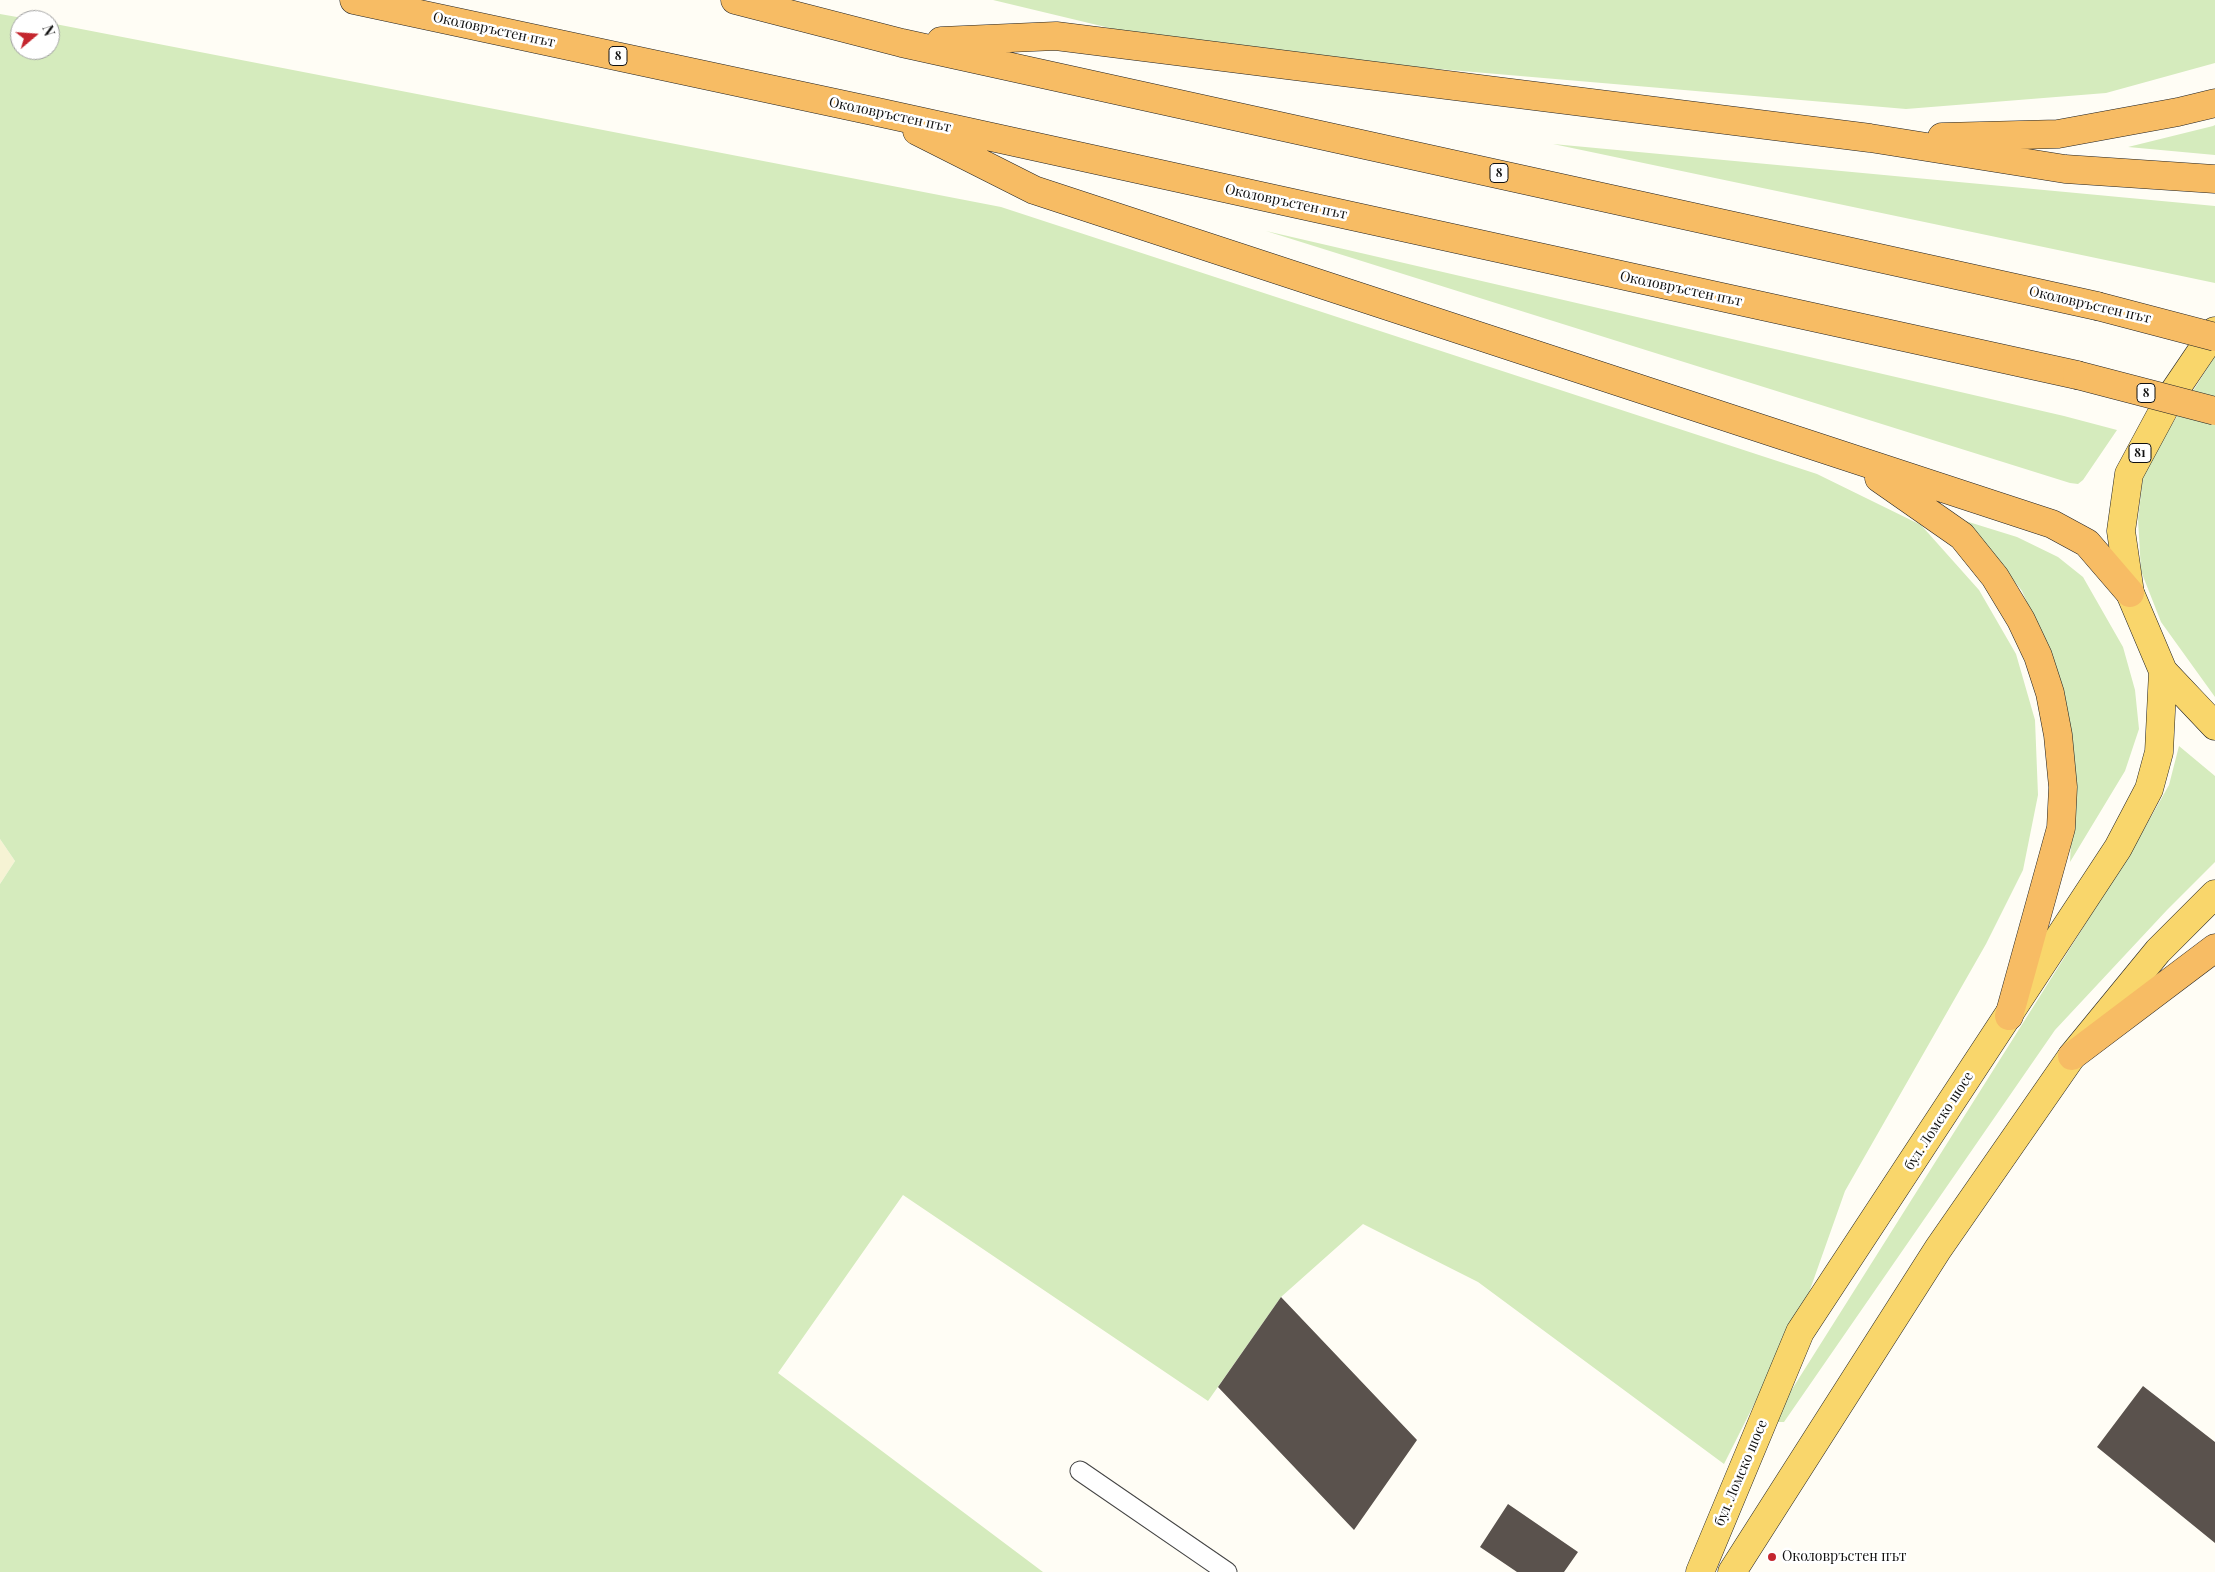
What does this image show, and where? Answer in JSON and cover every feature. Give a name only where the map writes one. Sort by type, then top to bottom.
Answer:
[{"type":"highway","name":"Околовръстен път","points":[[354,0],[882,113],[2077,376],[2215,411]]},
{"type":"highway","name":"Околовръстен път","points":[[734,0],[902,43],[2097,306],[2215,337]]},
{"type":"highway","points":[[902,43],[1056,36],[1870,138],[2065,169],[2215,179]]},
{"type":"highway","points":[[1870,138],[2058,134],[2178,112],[2215,103]]},
{"type":"highway","points":[[882,113],[1034,190],[2052,524],[2087,543],[2130,593]]},
{"type":"highway","points":[[1850,459],[1962,536],[1995,577],[2022,620],[2038,656],[2050,692],[2058,735],[2063,787],[2061,828],[2009,1016]]},
{"type":"highway","points":[[2072,1056],[2215,948]]},
{"type":"main road","name":"81","points":[[2215,331],[2171,396],[2129,474],[2121,532],[2130,593],[2163,671],[2215,726]]},
{"type":"main road","name":"бул. Ломско шосе","points":[[1700,1572],[1800,1332],[2118,848],[2150,789],[2159,752],[2163,671]]},
{"type":"main road","points":[[1732,1572],[1938,1249],[2072,1056],[2158,951],[2215,894]]},
{"type":"lane","points":[[1080,1471],[1227,1572]]},
{"type":"shaded area","points":[[0,839],[15,861],[0,884]]},
{"type":"green space","points":[[993,0],[2215,0],[2215,63],[2106,93],[1906,109],[1193,48]]},
{"type":"green space","points":[[0,14],[10,16],[10,60],[60,60],[60,25],[1001,207],[1817,474],[1921,525],[1979,590],[2016,654],[2035,720],[2038,795],[2023,870],[1986,944],[1845,1191],[1806,1301],[1724,1464],[1478,1282],[1363,1224],[1281,1297],[1208,1401],[903,1195],[778,1373],[1043,1572],[0,1572],[0,884],[15,861],[0,839]]},
{"type":"green space","points":[[2215,125],[2215,155],[2128,147],[2213,126]]},
{"type":"green space","points":[[1553,144],[2215,206],[2215,283]]},
{"type":"green space","points":[[1266,231],[2064,416],[2117,430],[2083,480],[2078,484],[2070,483]]},
{"type":"green space","points":[[2215,356],[2215,697],[2161,622],[2141,571],[2138,519],[2144,469]]},
{"type":"green space","points":[[1959,519],[2017,537],[2058,557],[2083,577],[2123,647],[2135,690],[2139,729],[2125,771],[2070,862],[2072,822],[2042,636],[2022,591],[1989,549]]},
{"type":"green space","points":[[2179,746],[2215,776],[2215,862],[2167,910],[2055,1030],[1784,1422],[1777,1422],[1777,1413],[2134,847],[2169,785]]},
{"type":"building","points":[[1281,1297],[1417,1440],[1354,1530],[1218,1387]]},
{"type":"building","points":[[2143,1386],[2215,1442],[2215,1543],[2097,1447]]},
{"type":"building","points":[[1508,1504],[1578,1552],[1564,1572],[1517,1572],[1480,1547]]},
{"type":"place","name":"Околовръстен път","points":[[1772,1557]]}]
